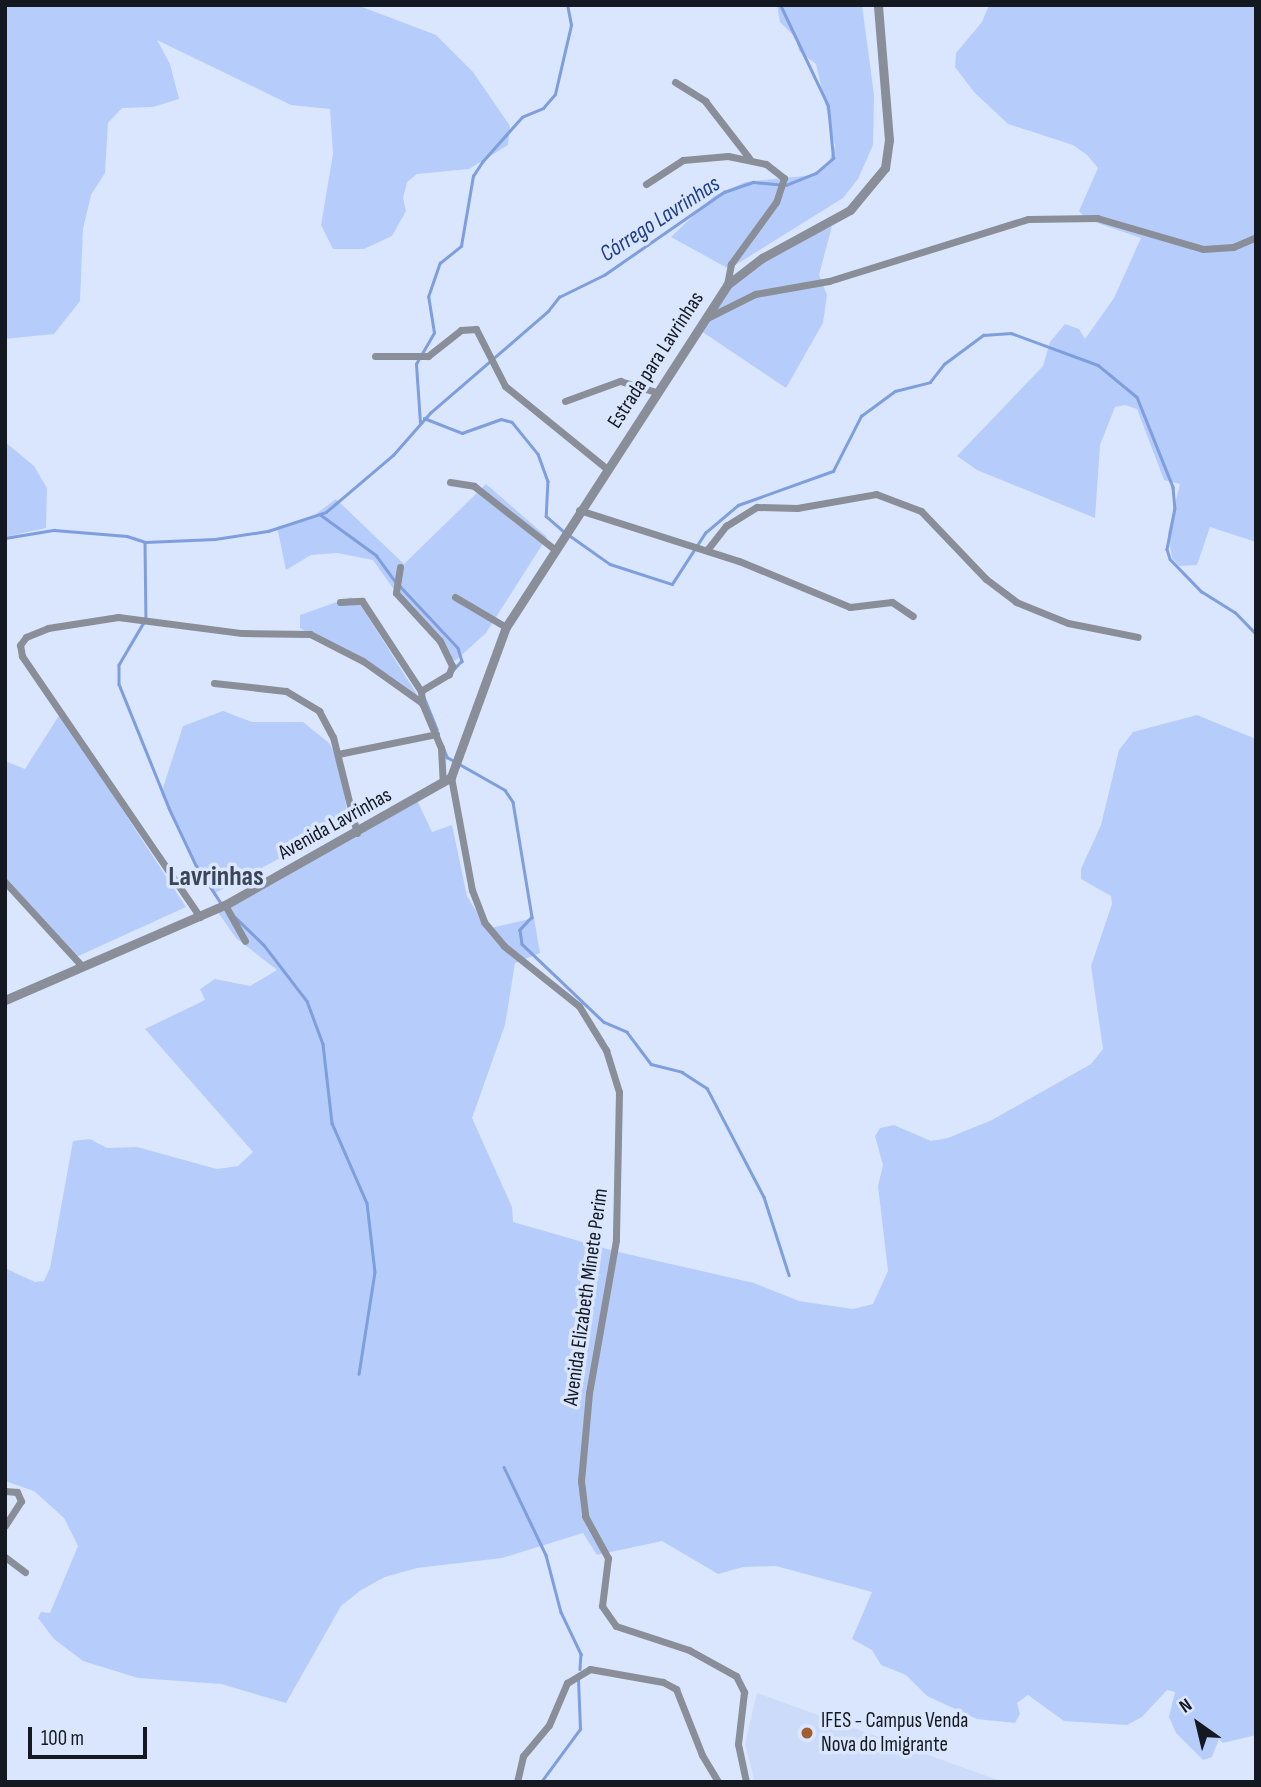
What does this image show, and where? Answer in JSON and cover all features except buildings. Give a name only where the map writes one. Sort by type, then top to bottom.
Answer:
[{"type":"street","name":"Estrada para Lavrinhas","points":[[447,780],[506,627],[579,509],[727,285],[762,258],[850,210],[885,168],[890,139],[878,5]]},
{"type":"street","points":[[675,82],[705,101],[749,158]]},
{"type":"street","points":[[646,184],[683,160],[749,158],[774,169],[786,182],[731,264],[727,285]]},
{"type":"street","points":[[703,320],[755,294],[829,281],[1028,219],[1097,218],[1203,249],[1233,247],[1256,237]]},
{"type":"street","points":[[375,356],[428,356],[461,330],[477,328],[505,386],[607,468]]},
{"type":"street","points":[[565,401],[620,381],[656,392]]},
{"type":"street","points":[[450,482],[474,486],[554,549]]},
{"type":"street","points":[[707,550],[726,526],[757,507],[797,508],[850,496],[883,496],[921,511],[996,589],[1016,602],[1068,623],[1138,637]]},
{"type":"street","points":[[579,509],[707,550],[850,607],[892,602],[913,616]]},
{"type":"street","points":[[400,567],[396,593],[440,641],[452,666],[449,674],[421,691]]},
{"type":"street","points":[[455,597],[506,627]]},
{"type":"street","points":[[340,602],[362,601],[421,691],[422,703]]},
{"type":"street","points":[[200,917],[22,656],[22,641],[48,628],[118,617],[242,633],[298,631],[348,652],[422,703]]},
{"type":"street","points":[[214,683],[265,687],[301,697],[326,720],[338,754],[357,834]]},
{"type":"street","name":"Avenida Elizabeth Minete Perim","points":[[422,703],[436,734],[444,762],[472,890],[484,922],[504,946],[579,1006],[606,1050],[619,1092],[616,1240],[589,1393],[581,1481],[585,1517],[608,1558],[602,1598],[604,1613],[616,1626],[689,1650],[736,1676],[744,1692],[738,1744],[747,1782]]},
{"type":"street","points":[[338,754],[436,734]]},
{"type":"street","name":"Avenida Lavrinhas","points":[[5,1000],[225,905],[357,834],[447,780]]},
{"type":"street","points":[[5,882],[83,967]]},
{"type":"street","points":[[225,905],[245,941]]},
{"type":"street","points":[[5,1491],[18,1492],[22,1501],[5,1526]]},
{"type":"street","points":[[5,1557],[25,1572]]},
{"type":"street","points":[[517,1782],[523,1756],[549,1725],[568,1683],[590,1669],[663,1682],[676,1689],[702,1755],[718,1782]]},
{"type":"shaded area","points":[[5,5],[357,5],[436,35],[473,72],[510,126],[508,145],[469,169],[417,174],[407,182],[403,198],[406,211],[392,236],[364,249],[333,249],[321,225],[333,154],[330,109],[291,105],[157,40],[170,64],[179,99],[153,107],[122,108],[108,123],[105,173],[91,195],[83,229],[80,301],[54,334],[5,339]]},
{"type":"shaded area","points":[[777,5],[862,5],[874,95],[873,145],[858,179],[843,198],[729,269],[671,237],[714,196],[745,182],[813,175],[828,164],[835,146],[816,64],[799,51],[796,38],[780,22]]},
{"type":"shaded area","points":[[989,5],[1256,5],[1256,542],[1210,527],[1197,565],[1179,566],[1172,558],[1168,533],[1180,484],[1164,480],[1137,409],[1125,405],[1115,407],[1100,445],[1095,518],[977,470],[957,456],[1043,366],[1050,342],[1065,324],[1079,329],[1085,339],[1114,298],[1141,238],[1086,219],[1079,211],[1098,168],[1087,155],[1073,145],[1008,124],[974,92],[955,67],[956,53],[982,22]]},
{"type":"shaded area","points":[[832,226],[819,275],[827,295],[823,323],[786,388],[701,331],[724,295],[751,266]]},
{"type":"shaded area","points":[[5,442],[34,466],[47,488],[46,528],[5,537]]},
{"type":"shaded area","points":[[486,484],[547,537],[486,633],[455,661],[412,615],[373,560],[337,553],[311,555],[286,570],[277,527],[308,520],[336,499],[404,564]]},
{"type":"shaded area","points":[[351,597],[360,604],[418,696],[300,628],[300,615]]},
{"type":"shaded area","points":[[223,711],[252,722],[303,722],[329,743],[337,757],[349,821],[215,893],[203,879],[161,794],[183,726]]},
{"type":"shaded area","points":[[60,714],[186,907],[74,958],[5,879],[5,761],[25,769]]},
{"type":"shaded area","points":[[1197,715],[1256,739],[1256,1735],[1223,1743],[1219,1739],[1212,1757],[1203,1760],[1176,1733],[1169,1717],[1175,1692],[1167,1690],[1142,1717],[1127,1725],[1064,1721],[1028,1695],[1017,1703],[1020,1714],[1015,1723],[977,1719],[927,1696],[906,1675],[881,1665],[872,1650],[852,1639],[872,1592],[776,1566],[743,1567],[718,1574],[662,1541],[597,1555],[583,1533],[502,1558],[417,1568],[385,1577],[361,1590],[341,1606],[286,1703],[221,1684],[138,1678],[83,1661],[54,1639],[38,1618],[41,1612],[50,1613],[78,1546],[64,1518],[34,1491],[5,1481],[5,1268],[35,1282],[44,1281],[50,1268],[73,1141],[90,1139],[107,1148],[137,1147],[217,1169],[238,1166],[253,1152],[145,1029],[205,1000],[200,989],[215,979],[250,986],[277,970],[236,938],[215,908],[416,798],[432,832],[452,825],[467,896],[487,929],[534,918],[540,953],[515,963],[505,1025],[472,1118],[512,1207],[513,1222],[614,1251],[754,1283],[799,1301],[853,1309],[873,1304],[888,1271],[878,1186],[883,1165],[875,1136],[880,1128],[894,1125],[931,1141],[948,1138],[992,1120],[1091,1064],[1103,1049],[1091,966],[1112,904],[1111,896],[1081,879],[1081,869],[1101,825],[1119,750],[1133,732]]},
{"type":"shaded area","name":"IFES - Campus Venda Nova do Imigrante","points":[[757,1693],[1003,1782],[755,1782],[745,1744]]},
{"type":"waterway","points":[[420,423],[416,364],[434,333],[428,297],[440,263],[461,246],[473,176],[522,117],[543,108],[555,94],[571,25],[567,5]]},
{"type":"waterway","name":"Córrego Lavrinhas","points":[[5,538],[54,530],[127,536],[145,542],[215,539],[268,531],[326,512],[393,455],[430,413],[548,311],[559,297],[604,275],[724,192],[753,182],[786,185],[816,173],[833,158],[828,106],[780,5]]},
{"type":"waterway","points":[[569,535],[610,564],[672,584],[705,533],[738,505],[833,471],[861,416],[895,391],[930,382],[944,364],[983,335],[1011,333],[1098,365],[1137,397],[1173,487],[1175,508],[1167,549],[1170,559],[1201,591],[1235,612],[1256,634]]},
{"type":"waterway","points":[[424,418],[462,433],[501,419],[512,422],[538,454],[548,481],[546,516],[563,531]]},
{"type":"waterway","points":[[321,515],[376,555],[395,581]]},
{"type":"waterway","points":[[145,542],[146,619],[119,665],[119,684],[169,808],[196,865],[221,903]]},
{"type":"waterway","points":[[400,586],[458,648],[462,661],[451,673]]},
{"type":"waterway","points":[[424,697],[437,730]]},
{"type":"waterway","points":[[444,749],[447,757],[505,790],[513,802],[532,917],[520,930],[522,944],[604,1022],[627,1032],[651,1064],[682,1072],[707,1088],[764,1197],[789,1275]]},
{"type":"waterway","points":[[235,917],[264,945],[307,1001],[323,1044],[332,1123],[367,1203],[375,1272],[359,1374]]},
{"type":"waterway","points":[[504,1467],[546,1555],[561,1612],[581,1654],[580,1669]]},
{"type":"waterway","points":[[541,1782],[580,1729],[578,1680]]},
{"type":"place","name":"IFES - Campus Venda Nova do Imigrante","points":[[807,1733]]},
{"type":"district","name":"Lavrinhas","points":[[216,877]]}]
